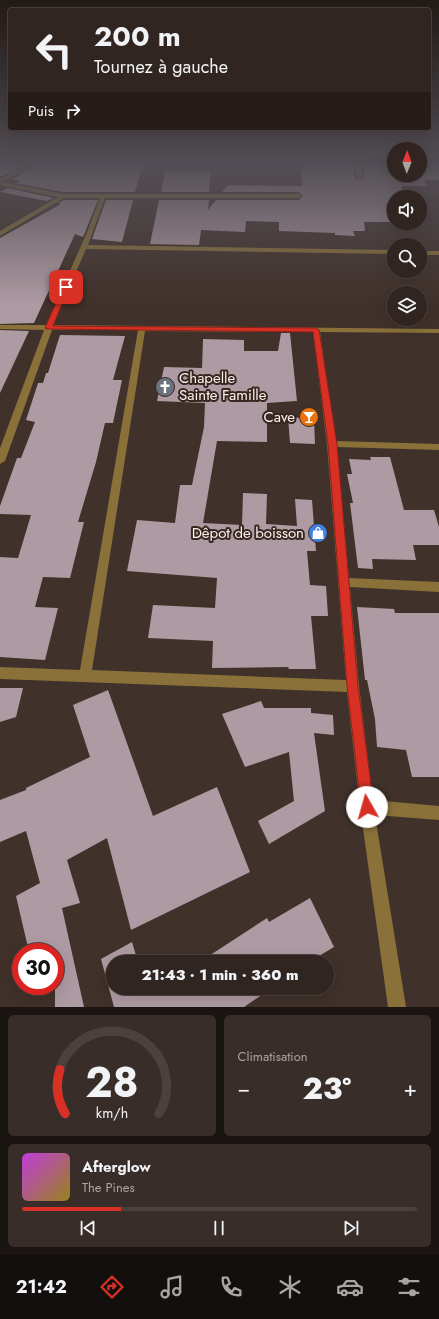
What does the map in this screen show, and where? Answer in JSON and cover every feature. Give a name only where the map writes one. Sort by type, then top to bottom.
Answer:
[{"type":"street","points":[[0,234],[38,211]]},
{"type":"street","points":[[0,461],[49,328],[84,247],[97,211]]},
{"type":"street","points":[[84,247],[387,252]]},
{"type":"street","points":[[427,253],[439,253]]},
{"type":"street","points":[[0,327],[439,331]]},
{"type":"street","points":[[85,676],[142,328]]},
{"type":"street","points":[[316,330],[332,444],[353,686],[367,807],[397,1007]]},
{"type":"street","points":[[332,444],[439,447]]},
{"type":"street","points":[[345,582],[439,587]]},
{"type":"street","points":[[0,673],[353,686]]},
{"type":"street","points":[[367,807],[439,814]]},
{"type":"building","points":[[48,211],[94,211],[83,237],[75,234],[34,323],[0,324],[0,238]]},
{"type":"building","points":[[102,211],[130,211],[122,242],[92,239]]},
{"type":"building","points":[[157,211],[387,211],[387,222],[364,222],[365,231],[353,231],[355,236],[335,235],[335,233],[279,231],[279,222],[246,221],[245,232],[201,230],[199,245],[150,244]]},
{"type":"building","points":[[0,330],[29,331],[0,393]]},
{"type":"building","points":[[281,333],[290,333],[297,401],[267,403],[267,442],[217,441],[203,523],[242,525],[243,493],[267,494],[266,524],[297,526],[295,499],[312,500],[316,551],[307,551],[310,585],[326,586],[328,616],[311,616],[316,669],[289,669],[288,667],[212,668],[213,641],[148,638],[153,605],[215,608],[217,578],[127,571],[137,520],[175,523],[180,485],[192,485],[204,427],[205,403],[157,401],[164,367],[202,368],[203,339],[244,340],[244,351],[278,351]]},
{"type":"building","points":[[60,335],[125,336],[113,380],[122,380],[113,423],[105,423],[96,462],[78,522],[84,522],[70,578],[43,577],[35,607],[58,608],[45,660],[0,657],[0,557],[18,558],[31,515],[0,514],[0,506],[17,458],[21,458],[35,422],[26,420],[38,383],[43,383],[46,373],[48,373]]},
{"type":"building","points":[[288,417],[314,419],[315,444],[290,443]]},
{"type":"building","points":[[370,457],[390,457],[404,510],[434,510],[439,527],[439,545],[413,545],[416,560],[372,559],[373,569],[358,568],[350,503],[353,503],[347,474],[352,474],[349,459],[371,460]]},
{"type":"building","points":[[357,607],[394,609],[395,613],[439,613],[439,777],[412,777],[406,750],[377,747],[375,719],[367,680],[365,680]]},
{"type":"building","points":[[0,688],[23,688],[16,717],[0,722]]},
{"type":"building","points":[[108,690],[153,816],[217,787],[250,872],[131,930],[107,838],[67,860],[80,903],[62,908],[84,1007],[55,1007],[55,995],[64,995],[64,943],[27,943],[16,896],[40,883],[26,831],[0,842],[0,800],[26,790],[26,788],[90,757],[73,705]]},
{"type":"building","points":[[261,701],[264,708],[311,708],[311,713],[333,715],[334,735],[314,733],[325,811],[269,844],[258,821],[294,801],[289,752],[245,767],[222,714]]},
{"type":"building","points":[[310,898],[334,947],[321,955],[210,955],[267,918],[269,922]]},
{"type":"building","points":[[132,942],[136,955],[108,955]]},
{"type":"building","points":[[106,956],[106,977],[101,959]]},
{"type":"building","points":[[111,995],[262,995],[244,1007],[114,1007]]},
{"type":"place","name":"Chapelle Sainte Famille","points":[[165,387]]},
{"type":"place","name":"Cave","points":[[309,417]]},
{"type":"place","name":"Dêpot de boisson","points":[[318,533]]},
{"type":"route","points":[[66,287],[49,328],[316,330],[332,444],[353,686],[367,807]]}]
